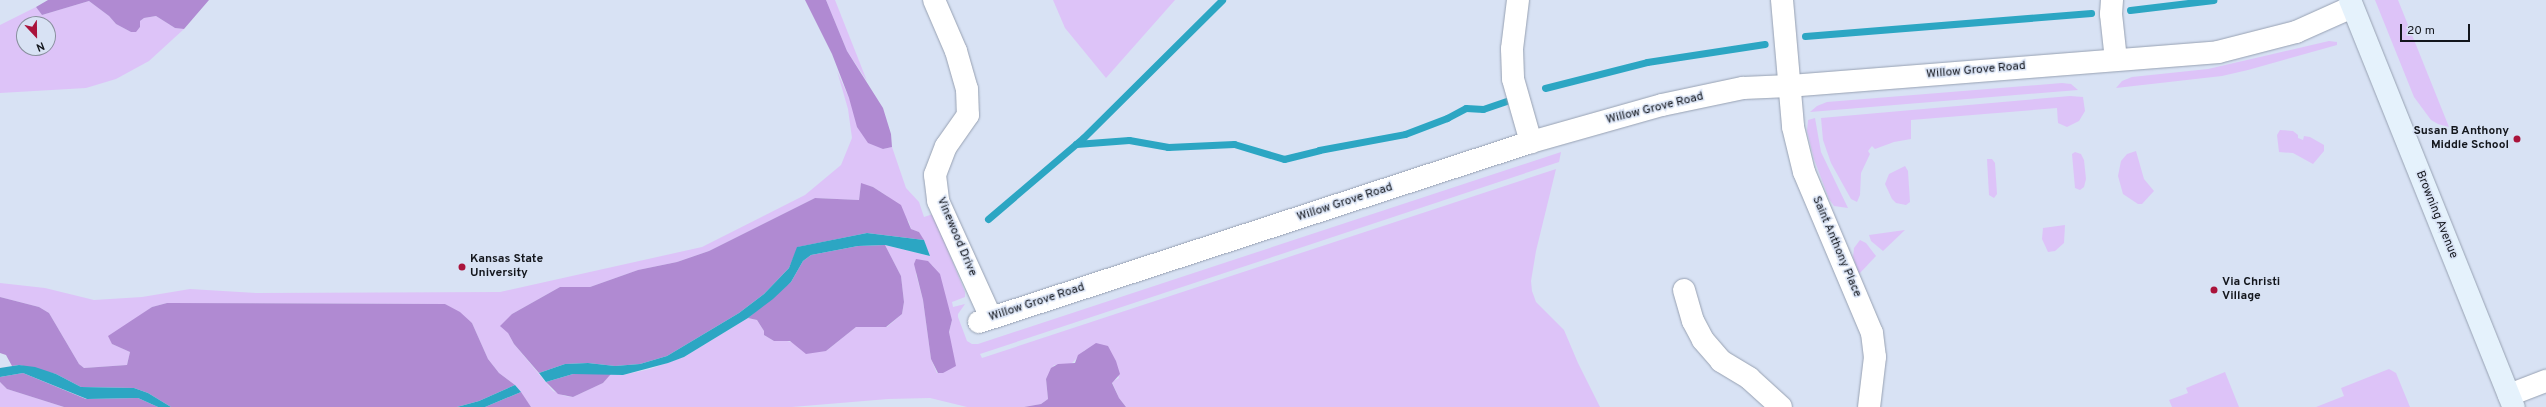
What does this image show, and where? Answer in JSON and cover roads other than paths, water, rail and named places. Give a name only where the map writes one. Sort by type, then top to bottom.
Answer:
[{"type":"street","name":"Vinewood Drive","points":[[934,0],[956,51],[967,89],[968,115],[946,146],[935,174],[938,201],[985,320]]},
{"type":"street","points":[[1518,0],[1512,49],[1513,79],[1531,142]]},
{"type":"street","name":"Saint Anthony Place","points":[[1782,0],[1793,126],[1804,172],[1872,333],[1875,357],[1868,407]]},
{"type":"street","points":[[2112,0],[2110,14],[2116,60]]},
{"type":"street","name":"Willow Grove Road","points":[[985,320],[1531,142],[1662,105],[1743,88],[1789,86],[2218,52],[2296,32],[2351,3]]},
{"type":"street","name":"Browning Avenue","points":[[2351,3],[2511,401]]},
{"type":"street","points":[[1684,290],[1693,321],[1703,340],[1721,361],[1750,378],[1780,407]]},
{"type":"street","points":[[2511,401],[2546,381]]},
{"type":"water","points":[[867,233],[924,240],[930,256],[885,245],[858,246],[811,255],[803,261],[791,282],[773,299],[748,318],[684,357],[668,363],[623,375],[573,374],[546,382],[539,373],[565,364],[588,363],[615,366],[640,364],[667,356],[739,313],[764,294],[789,268],[797,247]]},
{"type":"water","points":[[19,365],[35,367],[56,374],[81,387],[134,388],[148,393],[171,407],[158,407],[138,398],[87,399],[23,373],[0,377],[0,368]]},
{"type":"water","points":[[515,385],[521,392],[485,407],[457,407],[479,401]]},
{"type":"waterway","points":[[988,219],[1083,138],[1222,0]]},
{"type":"waterway","points":[[2130,10],[2213,0]]},
{"type":"waterway","points":[[1805,36],[2091,13]]},
{"type":"waterway","points":[[1545,88],[1647,62],[1765,44]]},
{"type":"waterway","points":[[1076,144],[1129,140],[1168,147],[1234,144],[1284,159],[1319,150],[1405,134],[1447,118],[1466,108],[1483,109],[1506,101]]},
{"type":"place","name":"Susan B Anthony Middle School","points":[[2517,139]]},
{"type":"place","name":"Kansas State University","points":[[462,267]]},
{"type":"place","name":"Via Christi Village","points":[[2214,290]]}]
